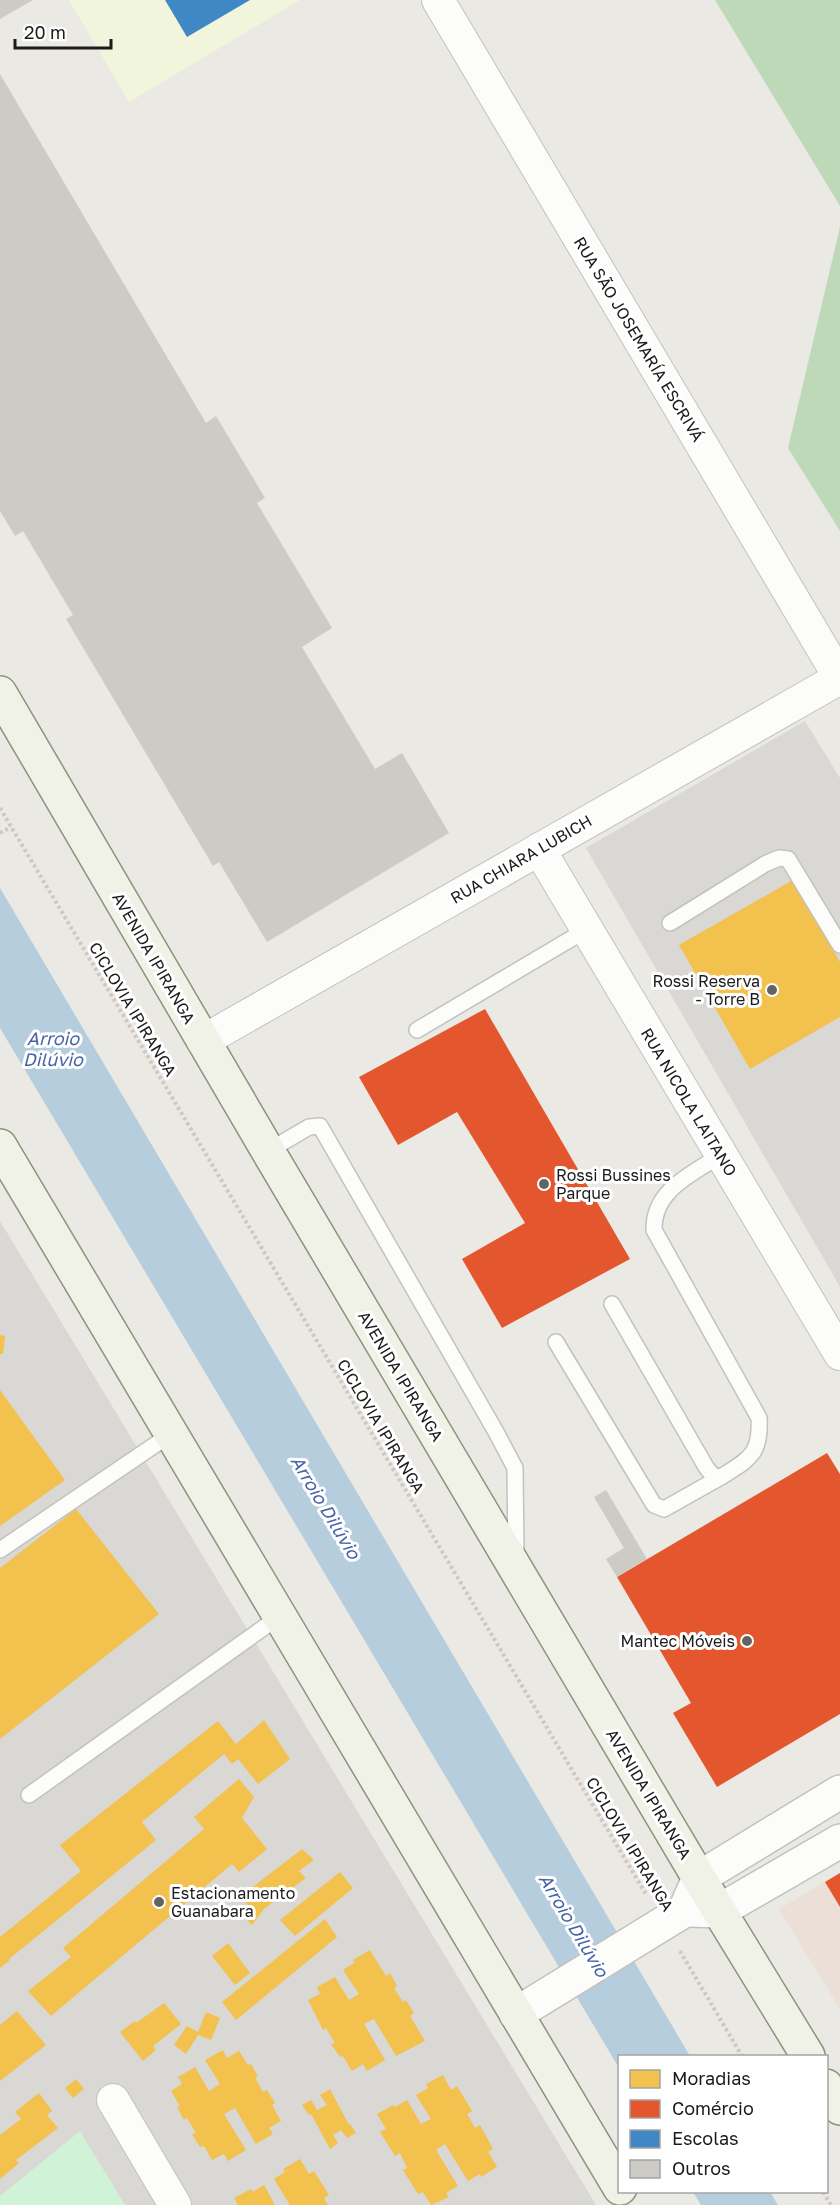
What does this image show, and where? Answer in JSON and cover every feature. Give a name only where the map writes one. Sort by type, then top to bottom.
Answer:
[{"type":"main road","name":"AVENIDA IPIRANGA","points":[[0,693],[268,1151],[699,1878],[807,2055]]},
{"type":"main road","points":[[0,1146],[618,2185]]},
{"type":"main road","points":[[828,2089],[840,2108]]},
{"type":"street","name":"RUA SÃO JOSEMARÍA ESCRIVÁ","points":[[438,0],[840,678]]},
{"type":"street","name":"RUA CHIARA LUBICH","points":[[203,1041],[840,678]]},
{"type":"street","name":"RUA NICOLA LAITANO","points":[[539,849],[840,1354]]},
{"type":"street","points":[[669,1920],[699,1878],[840,1792]]},
{"type":"street","points":[[516,2014],[669,1920],[719,1911],[840,1841]]},
{"type":"street","points":[[113,2100],[175,2205]]},
{"type":"lane","points":[[670,923],[765,864],[779,858],[788,859],[840,945]]},
{"type":"lane","points":[[417,1030],[586,930]]},
{"type":"lane","points":[[268,1151],[309,1127],[320,1126],[515,1468],[516,1569]]},
{"type":"lane","points":[[556,1341],[654,1505],[664,1509],[751,1458],[758,1445],[759,1418],[654,1230],[654,1218],[669,1190],[721,1155]]},
{"type":"lane","points":[[612,1304],[706,1467],[713,1476],[721,1477]]},
{"type":"lane","points":[[0,1550],[171,1434]]},
{"type":"lane","points":[[29,1796],[280,1616]]},
{"type":"path","name":"CICLOVIA IPIRANGA","points":[[0,808],[669,1920],[741,2055]]},
{"type":"path","points":[[1,833],[11,827]]},
{"type":"shaded area","points":[[69,0],[300,0],[129,102]]},
{"type":"shaded area","points":[[715,0],[840,0],[840,206]]},
{"type":"shaded area","points":[[840,227],[840,531],[788,448]]},
{"type":"shaded area","points":[[805,721],[840,778],[840,1287],[586,848]]},
{"type":"shaded area","points":[[0,1221],[596,2205],[0,2205]]},
{"type":"shaded area","points":[[840,1873],[840,2009],[779,1909]]},
{"type":"shaded area","points":[[80,2131],[125,2205],[0,2205],[0,2196]]},
{"type":"water","name":"Arroio Dilúvio","points":[[0,888],[689,2055],[618,2055],[618,2066],[0,1028]]},
{"type":"water","points":[[694,2193],[771,2193],[778,2205],[701,2205]]},
{"type":"building: Moradias","name":"Rossi Reserva - Torre B","points":[[793,880],[840,962],[840,1017],[750,1069],[679,945]]},
{"type":"building: Moradias","points":[[0,1335],[5,1336],[3,1354],[0,1354]]},
{"type":"building: Moradias","points":[[0,1390],[65,1480],[0,1526]]},
{"type":"building: Moradias","points":[[76,1509],[159,1614],[0,1739],[0,1568]]},
{"type":"building: Moradias","points":[[264,1720],[290,1759],[258,1784],[238,1759],[232,1764],[224,1754],[142,1822],[156,1840],[0,1968],[0,1937],[81,1871],[60,1845],[218,1721],[236,1744]]},
{"type":"building: Moradias","points":[[239,1779],[254,1797],[242,1818],[267,1849],[239,1872],[232,1864],[51,2016],[28,1991],[71,1957],[63,1948],[204,1829],[194,1817]]},
{"type":"building: Moradias","points":[[302,1849],[314,1860],[299,1871],[306,1878],[264,1909],[252,1925],[240,1913],[249,1906],[245,1902],[253,1895],[250,1889]]},
{"type":"building: Moradias","points":[[340,1872],[353,1888],[295,1936],[280,1920]]},
{"type":"building: Moradias","points":[[325,1919],[337,1937],[236,2020],[222,2002]]},
{"type":"building: Moradias","points":[[228,1943],[250,1973],[235,1985],[212,1956]]},
{"type":"building: Moradias","points":[[370,1950],[386,1976],[390,1973],[397,1986],[394,1988],[403,2002],[406,2000],[414,2013],[410,2016],[425,2041],[396,2056],[374,2019],[364,2024],[385,2060],[367,2071],[363,2064],[352,2071],[342,2055],[340,2057],[331,2044],[335,2043],[326,2028],[323,2030],[308,2000],[320,1994],[317,1987],[335,1977],[349,2000],[359,1994],[343,1970],[355,1962],[353,1960]]},
{"type":"building: Moradias","points":[[164,2003],[181,2024],[153,2046],[156,2050],[143,2061],[120,2032]]},
{"type":"building: Moradias","points":[[17,2011],[46,2045],[0,2081],[0,2025]]},
{"type":"building: Moradias","points":[[206,2012],[220,2018],[211,2040],[198,2035],[186,2054],[174,2045],[187,2026],[198,2032]]},
{"type":"building: Moradias","points":[[223,2050],[227,2058],[239,2051],[248,2065],[251,2064],[258,2076],[255,2078],[263,2092],[267,2090],[275,2103],[272,2105],[281,2121],[269,2128],[273,2134],[256,2144],[235,2108],[224,2114],[246,2150],[228,2161],[224,2154],[212,2160],[204,2146],[200,2147],[192,2134],[196,2133],[187,2118],[184,2120],[177,2107],[180,2106],[171,2091],[182,2084],[178,2077],[195,2067],[209,2091],[220,2084],[205,2060]]},
{"type":"building: Moradias","points":[[443,2075],[451,2090],[457,2086],[472,2111],[467,2114],[475,2128],[480,2125],[493,2149],[488,2152],[497,2167],[481,2177],[480,2174],[468,2181],[445,2144],[436,2150],[458,2186],[446,2193],[449,2197],[431,2205],[423,2192],[418,2194],[403,2170],[407,2168],[400,2153],[395,2156],[380,2132],[386,2129],[377,2114],[407,2100],[421,2124],[431,2119],[416,2095],[428,2088],[426,2084]]},
{"type":"building: Moradias","points":[[76,2079],[84,2089],[73,2098],[65,2088]]},
{"type":"building: Moradias","points":[[330,2089],[349,2125],[356,2133],[347,2138],[341,2130],[333,2135],[338,2143],[330,2149],[311,2114],[309,2115],[302,2105],[311,2100],[317,2110],[327,2105],[320,2095]]},
{"type":"building: Moradias","points":[[39,2093],[52,2111],[47,2115],[58,2128],[16,2160],[19,2163],[0,2179],[0,2135],[21,2119],[15,2112]]},
{"type":"building: Moradias","points":[[300,2159],[309,2174],[314,2171],[329,2195],[324,2198],[328,2205],[290,2205],[274,2179],[285,2172],[283,2169]]},
{"type":"building: Moradias","points":[[264,2185],[275,2205],[238,2205],[234,2198],[251,2189],[253,2192]]},
{"type":"building: Comércio","name":"Rossi Bussines Parque","points":[[485,1009],[630,1259],[502,1328],[462,1259],[525,1223],[457,1112],[398,1145],[359,1077]]},
{"type":"building: Comércio","name":"Mantec Móveis","points":[[827,1453],[840,1474],[840,1714],[717,1787],[673,1713],[691,1703],[617,1577]]},
{"type":"building: Comércio","points":[[840,1873],[840,1907],[825,1882]]},
{"type":"building: Escolas","points":[[165,0],[250,0],[187,37]]},
{"type":"building: Outros","points":[[0,0],[33,0],[0,19]]},
{"type":"building: Outros","points":[[0,74],[206,423],[216,416],[265,498],[257,503],[332,628],[302,647],[375,769],[402,753],[449,833],[267,942],[219,862],[213,866],[66,619],[73,615],[23,531],[15,536],[0,511]]},
{"type":"building: Outros","points":[[606,1490],[647,1559],[617,1577],[606,1559],[624,1548],[594,1497]]},
{"type":"place","name":"Rossi Reserva - Torre B","points":[[772,990]]},
{"type":"place","name":"Rossi Bussines Parque","points":[[544,1184]]},
{"type":"place","name":"Mantec Móveis","points":[[747,1641]]},
{"type":"place","name":"Estacionamento Guanabara","points":[[159,1902]]}]
